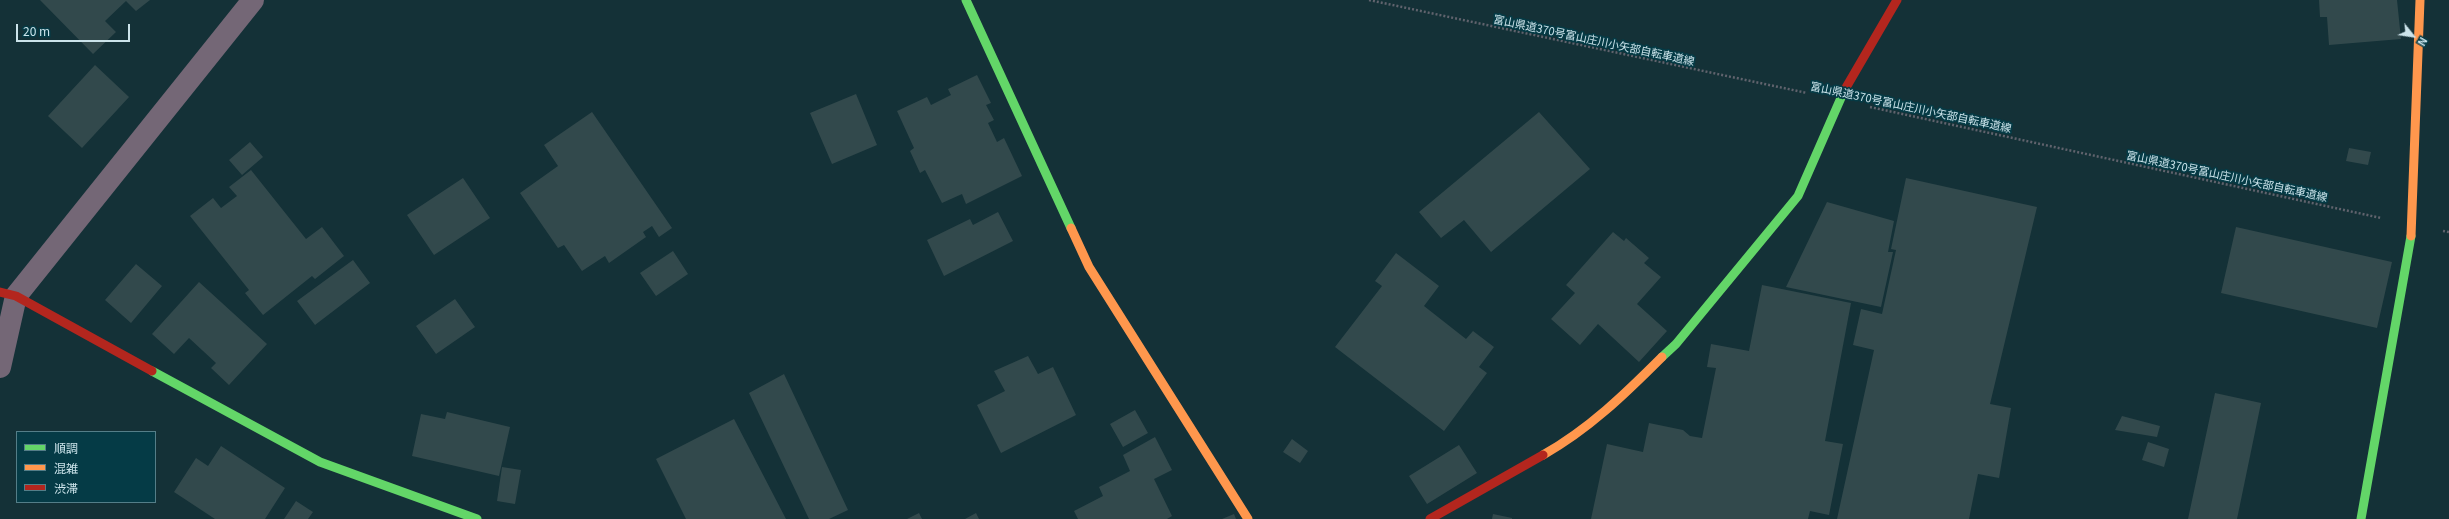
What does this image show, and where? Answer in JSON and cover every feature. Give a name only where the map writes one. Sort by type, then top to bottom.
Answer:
[{"type":"street","points":[[0,368],[8,294],[253,0]]},
{"type":"street","points":[[966,0],[1089,267],[1248,519]]},
{"type":"street","points":[[1430,519],[1565,443],[1612,408],[1676,344],[1798,196],[1838,100],[1897,0]]},
{"type":"street","points":[[2361,519],[2413,225],[2420,0]]},
{"type":"street","points":[[8,294],[320,462],[477,519]]},
{"type":"path","name":"富山県道370号富山庄川小矢部自転車道線","points":[[1369,0],[2449,232]]},
{"type":"building","points":[[40,0],[150,0],[136,11],[126,1],[105,21],[116,32],[93,54]]},
{"type":"building","points":[[2319,0],[2397,0],[2401,39],[2329,45],[2327,17],[2320,17]]},
{"type":"building","points":[[95,65],[129,97],[82,148],[48,116]]},
{"type":"building","points":[[977,75],[991,103],[986,105],[994,120],[988,123],[997,142],[1004,138],[1022,176],[966,204],[962,194],[942,203],[925,170],[920,173],[910,151],[914,148],[897,111],[927,97],[931,105],[951,95],[948,89]]},
{"type":"building","points":[[856,94],[877,145],[832,164],[810,113]]},
{"type":"building","points":[[592,112],[672,228],[659,237],[652,226],[643,232],[646,237],[609,263],[605,256],[582,271],[564,245],[558,248],[520,193],[558,166],[544,145]]},
{"type":"building","points":[[1539,112],[1590,169],[1491,252],[1464,220],[1441,238],[1419,212]]},
{"type":"building","points":[[250,142],[263,157],[242,175],[229,160]]},
{"type":"building","points":[[2349,148],[2371,152],[2368,165],[2346,161]]},
{"type":"building","points":[[251,170],[306,239],[322,227],[344,256],[315,279],[312,276],[263,315],[245,293],[249,290],[190,216],[213,198],[221,208],[237,196],[229,187]]},
{"type":"building","points":[[463,178],[490,218],[434,255],[407,215]]},
{"type":"building","points":[[1906,178],[2037,207],[1990,404],[2011,408],[1999,478],[1978,474],[1969,519],[1837,519],[1874,350],[1853,345],[1861,309],[1882,314],[1896,250],[1891,249]]},
{"type":"building","points":[[1827,202],[1894,221],[1888,252],[1893,252],[1881,307],[1786,287]]},
{"type":"building","points":[[998,212],[1013,241],[944,276],[927,240],[970,219],[973,225]]},
{"type":"building","points":[[2236,227],[2392,262],[2377,328],[2221,293]]},
{"type":"building","points":[[1613,232],[1624,241],[1626,238],[1649,258],[1644,263],[1661,277],[1637,304],[1667,331],[1639,362],[1598,324],[1580,345],[1551,319],[1575,293],[1566,285]]},
{"type":"building","points":[[673,251],[688,274],[656,296],[640,273]]},
{"type":"building","points":[[1396,253],[1439,286],[1424,306],[1466,339],[1473,331],[1494,347],[1479,367],[1487,373],[1444,431],[1335,347],[1382,286],[1375,281]]},
{"type":"building","points":[[353,260],[370,283],[315,325],[297,301]]},
{"type":"building","points":[[136,264],[162,286],[131,323],[105,300]]},
{"type":"building","points":[[199,282],[267,344],[229,385],[211,368],[216,363],[189,338],[174,354],[152,334]]},
{"type":"building","points":[[1762,285],[1851,303],[1825,441],[1843,444],[1829,515],[1810,511],[1808,519],[1591,519],[1607,444],[1643,452],[1649,423],[1683,430],[1690,436],[1702,438],[1716,368],[1707,367],[1711,344],[1749,351]]},
{"type":"building","points":[[455,299],[475,327],[436,354],[416,326]]},
{"type":"building","points":[[1028,356],[1038,374],[1053,367],[1076,415],[1001,453],[977,405],[1005,391],[994,371]]},
{"type":"building","points":[[784,374],[848,510],[829,519],[809,519],[749,393]]},
{"type":"building","points":[[2215,393],[2261,403],[2237,519],[2188,519]]},
{"type":"building","points":[[1135,410],[1148,433],[1123,447],[1110,424]]},
{"type":"building","points":[[447,412],[510,427],[499,476],[412,456],[421,414],[445,419]]},
{"type":"building","points":[[2122,416],[2160,426],[2157,437],[2115,430]]},
{"type":"building","points":[[734,419],[786,519],[686,519],[656,459]]},
{"type":"building","points":[[1155,437],[1172,470],[1154,479],[1172,516],[1167,519],[1078,519],[1074,511],[1103,496],[1099,487],[1130,471],[1123,455]]},
{"type":"building","points":[[1292,439],[1308,451],[1300,463],[1283,452]]},
{"type":"building","points":[[2148,442],[2169,449],[2164,467],[2142,460]]},
{"type":"building","points":[[1459,445],[1477,473],[1427,504],[1409,476]]},
{"type":"building","points":[[221,446],[285,488],[265,519],[215,519],[174,492],[196,458],[208,466]]},
{"type":"building","points":[[502,467],[521,470],[515,504],[497,501]]},
{"type":"building","points":[[296,501],[313,512],[308,519],[284,519]]},
{"type":"building","points":[[919,513],[922,519],[907,519]]},
{"type":"building","points":[[976,513],[979,519],[965,519]]},
{"type":"building","points":[[1234,514],[1236,519],[1222,519]]},
{"type":"building","points":[[1493,514],[1512,518],[1512,519],[1492,519]]},
{"type":"traffic: fast","points":[[966,0],[1071,228]]},
{"type":"traffic: fast","points":[[1662,357],[1676,344],[1798,196],[1844,91]]},
{"type":"traffic: fast","points":[[2361,519],[2411,236]]},
{"type":"traffic: fast","points":[[152,371],[320,462],[477,519]]},
{"type":"traffic: slow","points":[[2411,236],[2420,0]]},
{"type":"traffic: slow","points":[[1071,228],[1089,267],[1248,519]]},
{"type":"traffic: slow","points":[[1543,455],[1576,434],[1606,410],[1662,357]]},
{"type":"traffic: jam","points":[[1844,91],[1897,0]]},
{"type":"traffic: jam","points":[[0,292],[16,296],[152,371]]},
{"type":"traffic: jam","points":[[1430,519],[1543,455]]}]
